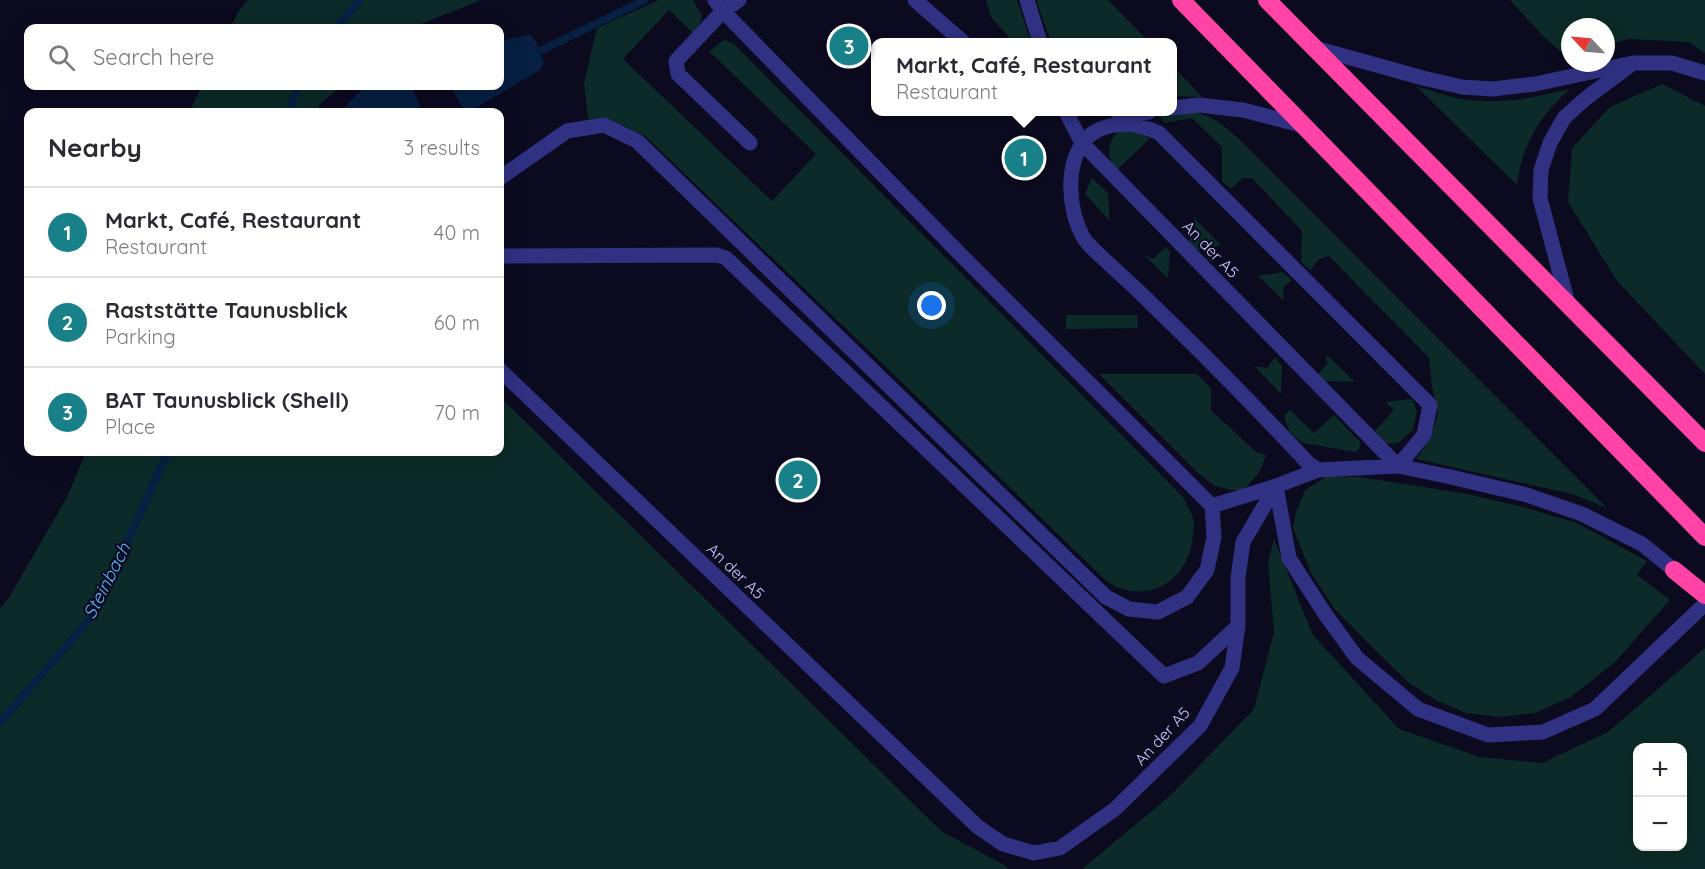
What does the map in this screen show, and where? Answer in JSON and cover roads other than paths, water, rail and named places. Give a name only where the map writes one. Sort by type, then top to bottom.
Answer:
[{"type":"highway","points":[[1181,0],[1705,537]]},
{"type":"highway","points":[[1268,0],[1705,443]]},
{"type":"highway","points":[[1674,570],[1705,595]]},
{"type":"lane","points":[[739,0],[719,6],[676,62],[678,74],[750,143]]},
{"type":"lane","points":[[1027,0],[1039,38]]},
{"type":"lane","points":[[921,2],[959,38]]},
{"type":"lane","points":[[504,175],[567,131],[604,125],[637,141],[1106,597],[1128,609],[1158,612],[1187,597],[1207,570],[1214,537],[1212,506],[961,255],[719,6]]},
{"type":"lane","points":[[1315,48],[1462,87],[1493,89],[1535,84],[1633,63],[1672,63],[1705,73]]},
{"type":"lane","points":[[1568,304],[1540,198],[1541,170],[1550,143],[1564,118],[1633,63]]},
{"type":"lane","points":[[1177,108],[1199,105],[1243,110],[1306,126]]},
{"type":"lane","name":"An der A5","points":[[1068,116],[1082,143],[1398,466]]},
{"type":"lane","points":[[1129,116],[1093,132],[1082,143],[1073,162],[1071,184],[1073,212],[1086,241],[1208,358],[1308,463],[1318,470]]},
{"type":"lane","points":[[1107,126],[1126,123],[1159,133],[1430,405],[1424,435],[1398,466]]},
{"type":"lane","points":[[504,256],[717,255],[726,258],[1164,676],[1198,663],[1238,626]]},
{"type":"lane","name":"An der A5","points":[[504,374],[978,827],[1003,844],[1034,853],[1060,848],[1115,809],[1200,726],[1232,668],[1238,626],[1238,578],[1243,542],[1276,486]]},
{"type":"lane","points":[[1212,506],[1318,470],[1398,466],[1527,495],[1582,514],[1642,544],[1674,570]]},
{"type":"lane","points":[[1276,486],[1289,558],[1357,658],[1418,709],[1488,735],[1543,732],[1595,709],[1705,604]]},
{"type":"water","points":[[530,34],[536,42],[544,63],[540,70],[476,108],[463,108],[452,90],[504,90],[504,40]]},
{"type":"water","points":[[361,90],[413,90],[420,108],[345,108]]},
{"type":"waterway","name":"Steinbach","points":[[339,24],[360,0]]},
{"type":"waterway","points":[[540,51],[645,0]]},
{"type":"waterway","name":"Steinbach","points":[[290,108],[297,90]]},
{"type":"waterway","name":"Steinbach","points":[[0,723],[95,613],[166,456]]},
{"type":"place","name":"BAT Taunusblick (Shell)","points":[[849,46]]},
{"type":"place","name":"Markt, Café, Restaurant","points":[[1024,158]]},
{"type":"place","name":"Raststätte Taunusblick","points":[[798,480]]}]
